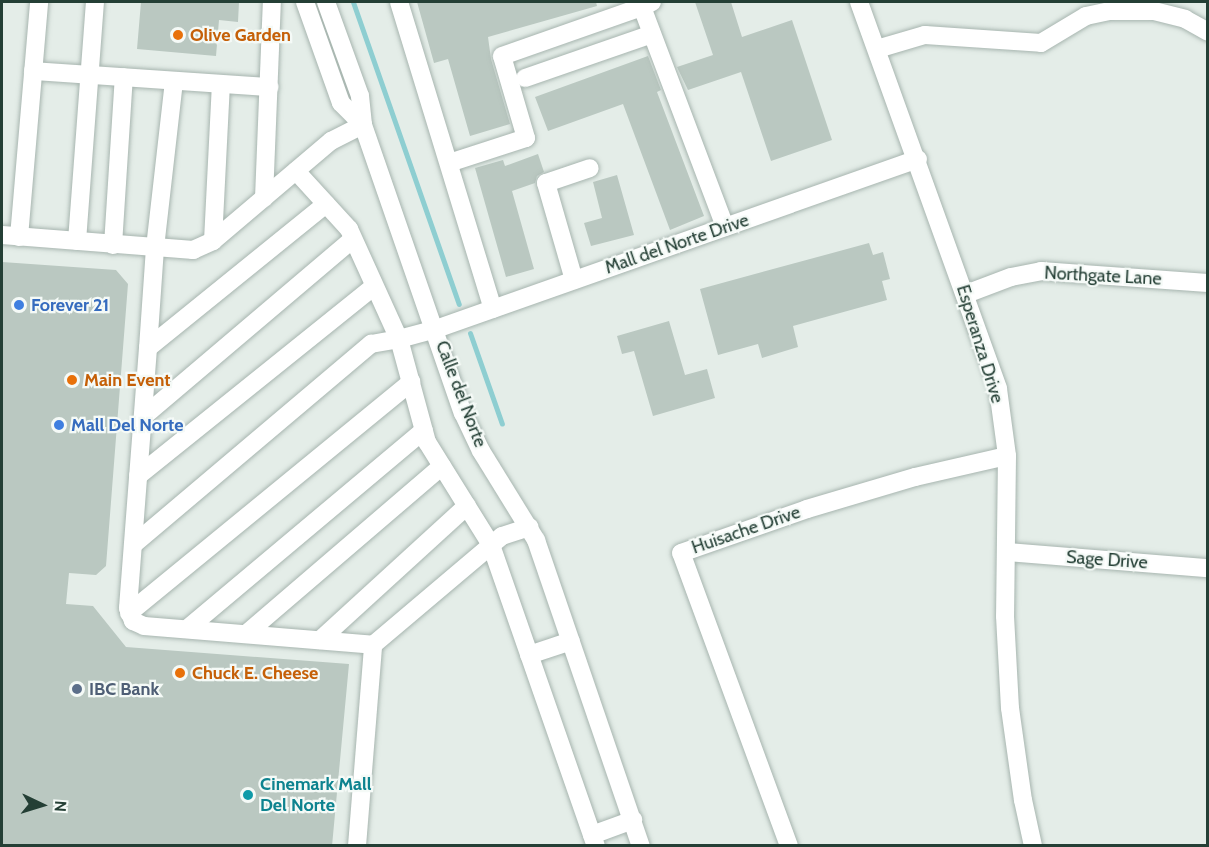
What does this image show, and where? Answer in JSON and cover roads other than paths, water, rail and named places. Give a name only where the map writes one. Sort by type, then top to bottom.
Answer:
[{"type":"street","points":[[39,2],[33,71],[10,236],[193,250],[213,241],[331,141],[363,125],[341,103],[305,2]]},
{"type":"street","points":[[77,242],[94,2]]},
{"type":"street","points":[[264,198],[272,2]]},
{"type":"street","name":"Calle del Norte","points":[[326,2],[360,96],[363,125],[464,413],[482,451],[530,527],[641,846]]},
{"type":"street","points":[[399,2],[493,309]]},
{"type":"street","name":"Esperanza Drive","points":[[859,2],[918,159],[998,388],[1007,456],[1005,616],[1010,708],[1023,800],[1033,846]]},
{"type":"street","points":[[449,163],[526,138],[502,56],[647,4],[652,33],[725,227]]},
{"type":"street","points":[[877,49],[925,36],[1041,43],[1090,8],[1109,11],[1154,11],[1185,19],[1208,32]]},
{"type":"street","points":[[525,78],[652,33]]},
{"type":"street","points":[[33,71],[269,87]]},
{"type":"street","points":[[113,244],[124,77]]},
{"type":"street","points":[[174,81],[156,248],[129,613],[138,624],[373,645]]},
{"type":"street","points":[[213,241],[221,84]]},
{"type":"street","name":"Mall del Norte Drive","points":[[133,545],[371,345],[436,329],[918,159]]},
{"type":"street","points":[[574,280],[546,183],[590,168]]},
{"type":"street","points":[[296,171],[348,229],[399,339],[427,442],[491,545],[594,840],[633,820]]},
{"type":"street","points":[[148,348],[326,204]]},
{"type":"street","points":[[143,417],[353,239]]},
{"type":"street","name":"Northgate Lane","points":[[966,294],[1011,277],[1041,271],[1208,283]]},
{"type":"street","points":[[138,476],[374,286]]},
{"type":"street","points":[[129,613],[411,382]]},
{"type":"street","points":[[187,629],[424,430]]},
{"type":"street","name":"Huisache Drive","points":[[789,846],[681,553],[807,509],[915,477],[1007,456]]},
{"type":"street","points":[[246,634],[442,466]]},
{"type":"street","points":[[320,640],[467,506]]},
{"type":"street","points":[[357,846],[373,645],[502,536],[530,527]]},
{"type":"street","name":"Sage Drive","points":[[1007,552],[1208,568]]},
{"type":"street","points":[[529,656],[571,641]]},
{"type":"waterway","points":[[353,2],[459,304]]},
{"type":"waterway","points":[[470,333],[502,424]]},
{"type":"place","name":"Olive Garden","points":[[178,35]]},
{"type":"place","name":"Forever 21","points":[[19,305]]},
{"type":"place","name":"Main Event","points":[[72,380]]},
{"type":"place","name":"Mall Del Norte","points":[[59,425]]},
{"type":"place","name":"Chuck E. Cheese","points":[[180,673]]},
{"type":"place","name":"IBC Bank","points":[[77,689]]},
{"type":"place","name":"Cinemark Mall Del Norte","points":[[248,795]]}]
